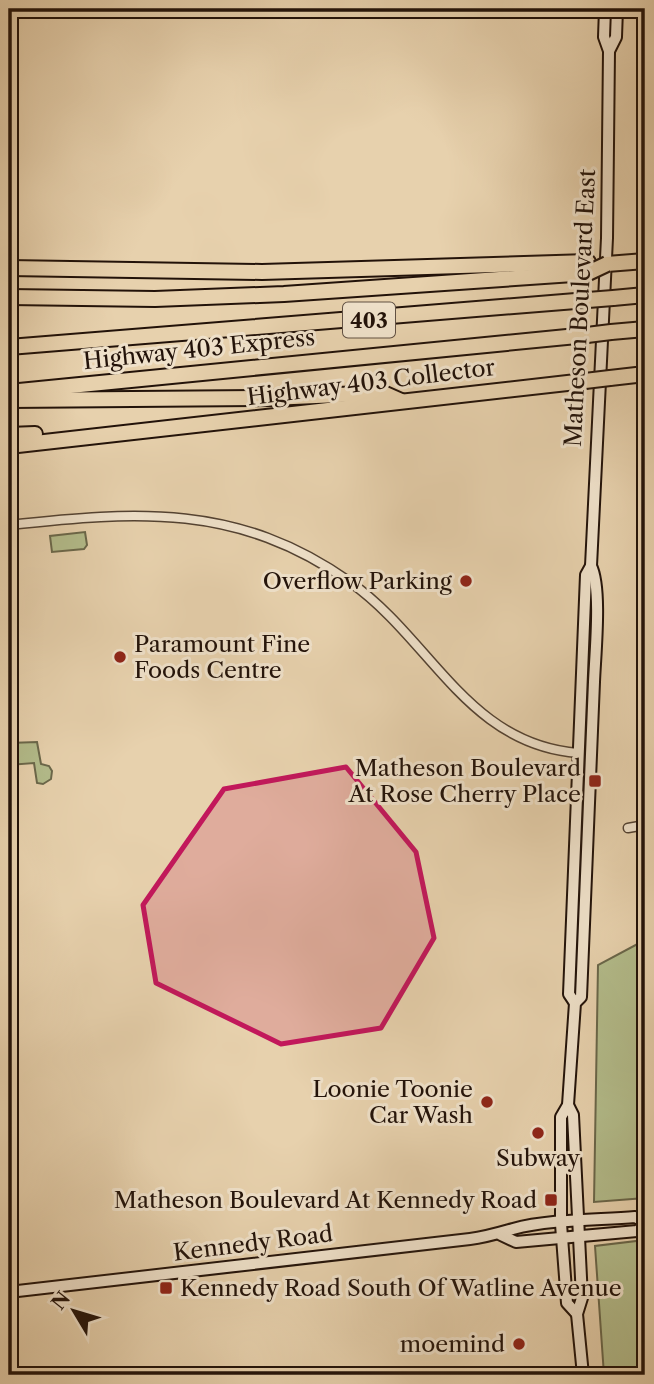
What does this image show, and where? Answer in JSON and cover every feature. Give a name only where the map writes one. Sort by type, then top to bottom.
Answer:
[{"type":"highway","points":[[9,296],[155,299],[272,295],[645,261]]},
{"type":"highway","points":[[9,268],[262,271],[588,267]]},
{"type":"highway","name":"Highway 403 Express","points":[[9,347],[645,295]]},
{"type":"highway","name":"Highway 403 Express","points":[[9,392],[645,329]]},
{"type":"highway","name":"Highway 403 Collector","points":[[102,434],[645,374]]},
{"type":"highway","points":[[9,400],[245,399],[383,393],[402,401]]},
{"type":"highway","points":[[9,435],[102,434]]},
{"type":"highway","points":[[9,446],[102,434]]},
{"type":"street","points":[[187,9],[309,9]]},
{"type":"street","name":"Matheson Boulevard East","points":[[577,1314],[567,1303],[561,1224],[561,1117],[568,1105],[575,1003],[569,994],[578,753],[586,575],[591,566],[607,238],[609,51],[604,37],[605,9]]},
{"type":"street","name":"Matheson Boulevard East","points":[[609,51],[616,37],[617,9]]},
{"type":"street","points":[[9,526],[102,515],[157,515],[223,525],[273,541],[328,568],[368,597],[403,628],[468,703],[488,720],[537,746],[578,753]]},
{"type":"street","name":"Matheson Boulevard East","points":[[575,1003],[581,997],[592,744],[596,575],[591,566]]},
{"type":"street","points":[[628,828],[645,825]]},
{"type":"street","name":"Matheson Boulevard East","points":[[568,1105],[573,1115],[582,1298],[577,1314],[583,1375]]},
{"type":"street","name":"Kennedy Road","points":[[9,1292],[501,1236],[512,1229],[635,1217],[645,1224],[637,1231],[579,1237],[516,1242],[501,1236]]},
{"type":"highlighted area","points":[[346,767],[416,852],[434,938],[381,1028],[281,1044],[156,983],[143,905],[224,789]]},
{"type":"green space","points":[[85,532],[87,545],[84,549],[52,552],[50,536]]},
{"type":"green space","points":[[37,742],[41,764],[49,766],[52,771],[51,779],[43,784],[37,783],[34,763],[9,765],[9,743]]},
{"type":"green space","points":[[645,940],[645,1198],[594,1202],[598,965]]},
{"type":"green space","points":[[645,1240],[645,1375],[604,1375],[595,1246]]},
{"type":"place","name":"Overflow Parking","points":[[466,581]]},
{"type":"place","name":"Paramount Fine Foods Centre","points":[[120,657]]},
{"type":"place","name":"Matheson Boulevard At Rose Cherry Place","points":[[595,781]]},
{"type":"place","name":"Loonie Toonie Car Wash","points":[[487,1102]]},
{"type":"place","name":"Subway","points":[[538,1133]]},
{"type":"place","name":"Matheson Boulevard At Kennedy Road","points":[[551,1200]]},
{"type":"place","name":"Kennedy Road South Of Watline Avenue","points":[[166,1288]]},
{"type":"place","name":"moemind","points":[[519,1344]]}]
